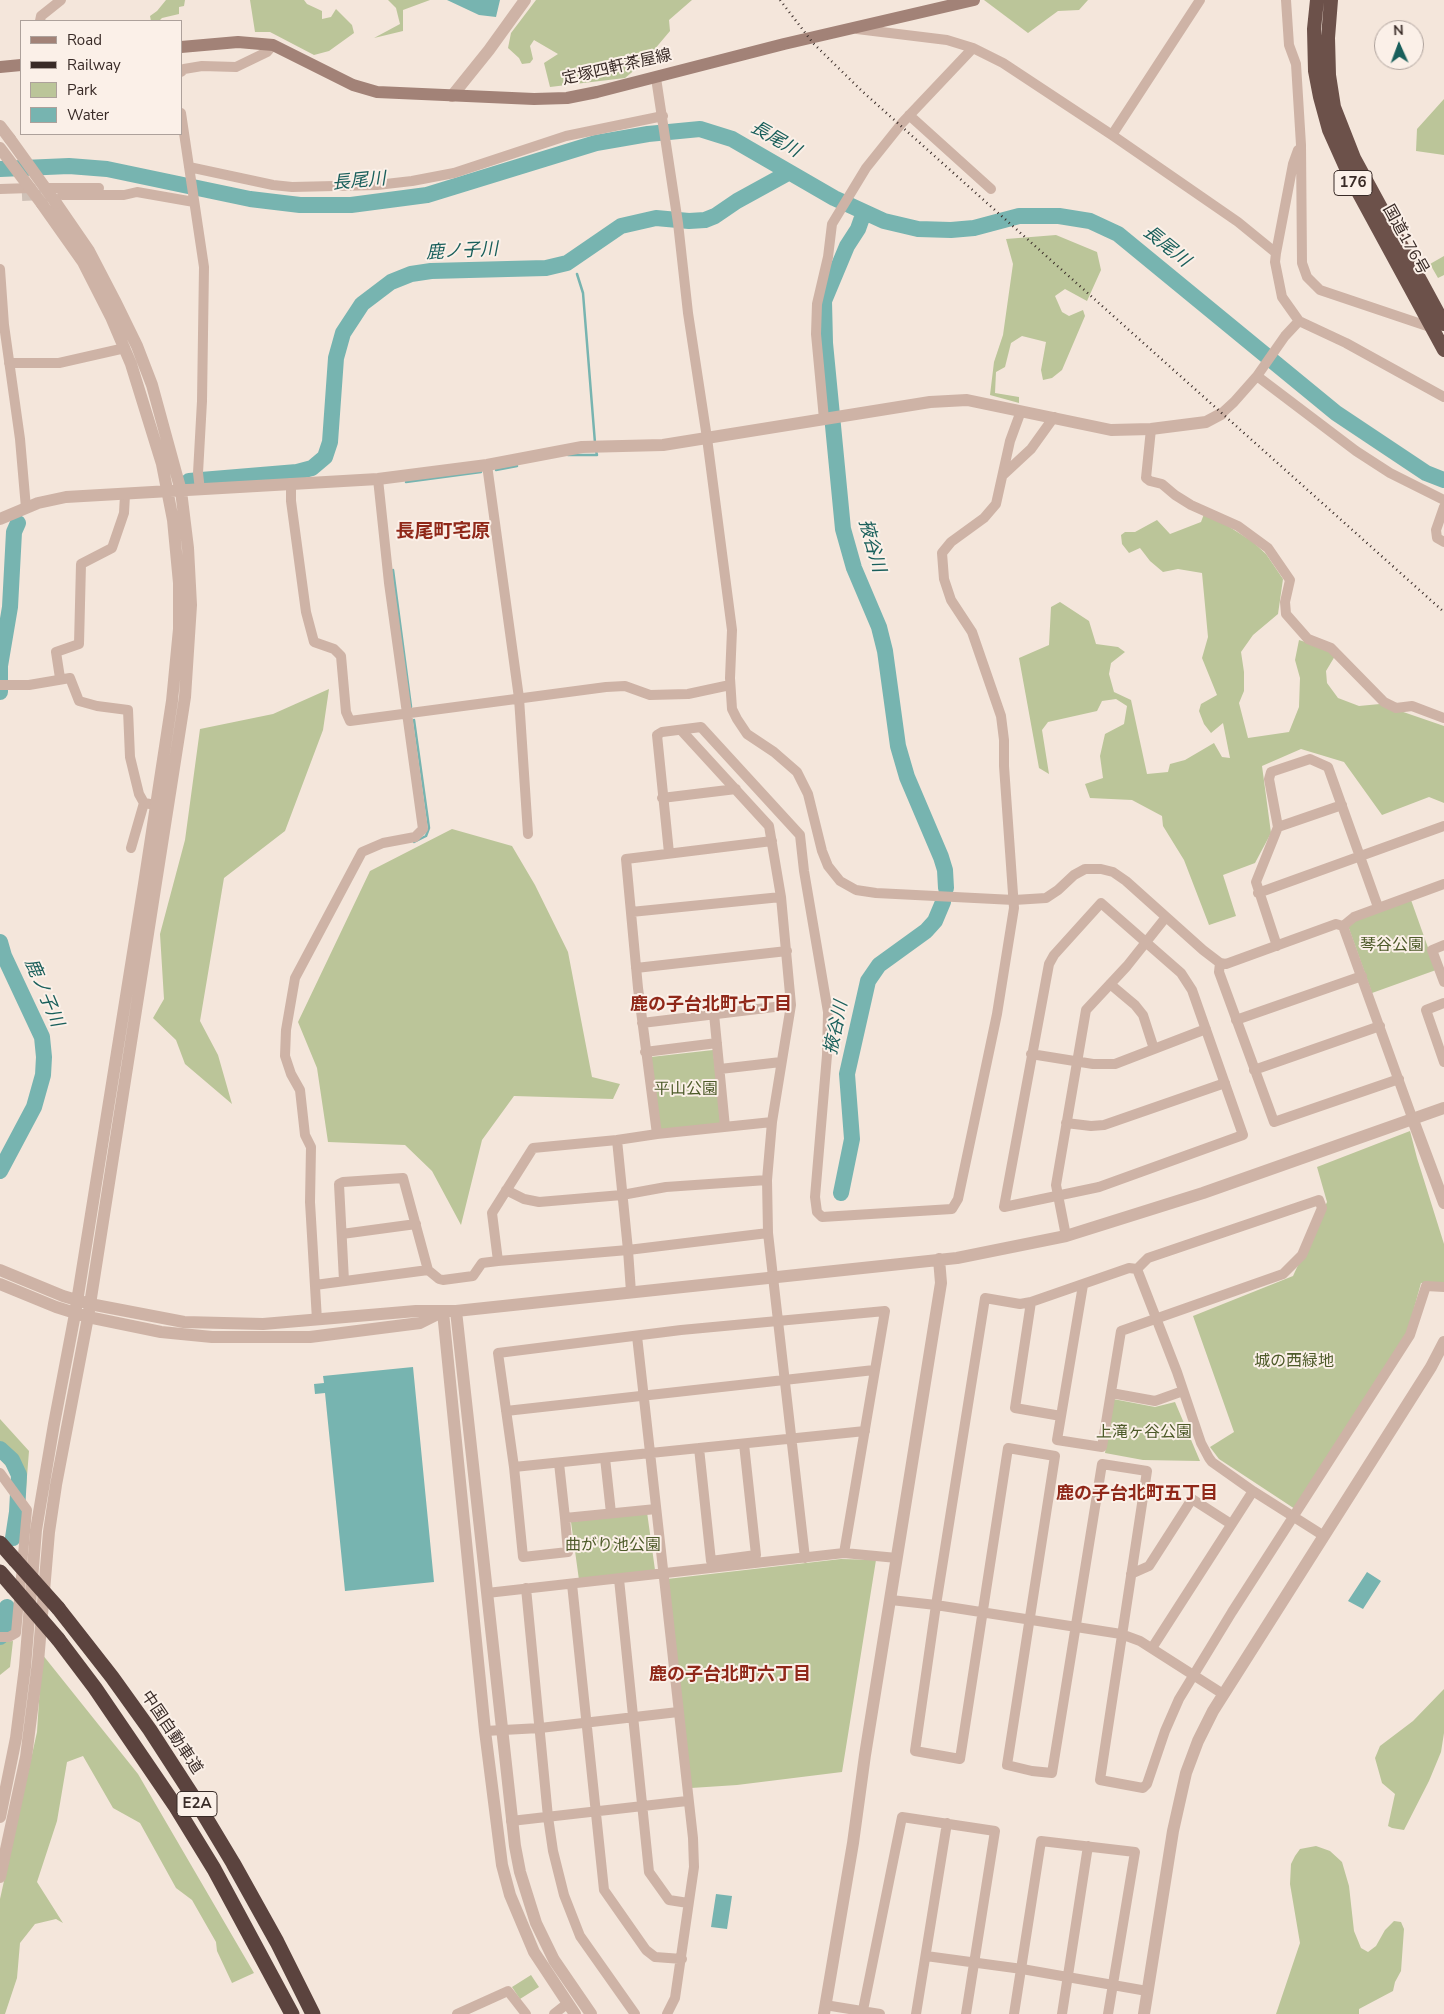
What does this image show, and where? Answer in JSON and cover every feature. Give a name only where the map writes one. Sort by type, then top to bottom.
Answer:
[{"type":"highway","name":"国道176号","points":[[1316,0],[1314,29],[1315,71],[1320,97],[1330,130],[1350,177],[1438,326]]},
{"type":"highway","name":"国道176号","points":[[1331,0],[1328,38],[1329,75],[1334,107],[1354,158],[1438,326],[1444,350]]},
{"type":"highway","name":"中国自動車道","points":[[0,1543],[58,1608],[145,1722],[194,1798],[255,1903],[313,2014]]},
{"type":"highway","name":"E2A","points":[[0,1572],[58,1639],[100,1695],[176,1807],[223,1885],[292,2014]]},
{"type":"main road","name":"定塚四軒茶屋線","points":[[182,47],[238,42],[273,45],[352,85],[366,90],[389,94],[534,99],[567,98],[974,0]]},
{"type":"main road","points":[[0,67],[20,65]]},
{"type":"street","points":[[40,20],[41,16],[61,0]]},
{"type":"street","points":[[452,96],[526,0]]},
{"type":"street","points":[[1112,135],[1200,0]]},
{"type":"street","points":[[1286,0],[1289,45],[1296,64],[1301,145],[1302,263],[1307,277],[1320,290],[1438,326]]},
{"type":"street","points":[[852,29],[947,40],[973,48],[1003,63],[1238,222],[1276,253]]},
{"type":"street","points":[[182,71],[202,66],[236,67],[267,52],[273,45]]},
{"type":"street","points":[[824,419],[816,334],[817,304],[834,220],[866,168],[910,115],[973,48]]},
{"type":"street","points":[[656,78],[678,223],[688,313],[707,438],[732,630],[730,685],[732,708],[737,720],[747,734],[774,752],[797,772],[808,794],[822,851],[828,866],[840,881],[856,890],[876,893],[1014,900],[1046,898],[1074,875],[1086,870],[1100,869],[1114,872],[1220,963],[1226,964],[1336,924],[1343,926]]},
{"type":"street","points":[[910,115],[991,189]]},
{"type":"street","points":[[189,167],[273,185],[292,187],[412,181],[454,173],[566,136],[663,116]]},
{"type":"street","points":[[182,120],[204,267],[199,482]]},
{"type":"street","points":[[0,126],[5,143],[27,192],[42,204],[83,262],[124,348],[152,428],[168,492],[177,548],[179,583],[178,636],[172,701],[76,1307],[36,1530],[25,1667],[16,1738],[0,1817]]},
{"type":"street","points":[[0,1876],[26,1757],[38,1662],[49,1532],[61,1456],[90,1304],[156,805],[186,697],[190,631],[190,579],[181,491],[166,429],[137,346],[89,251],[59,199],[45,188],[5,143]]},
{"type":"street","points":[[1301,145],[1293,164],[1276,253],[1275,262],[1282,297],[1299,321],[1346,343],[1444,397]]},
{"type":"street","points":[[45,188],[117,188],[194,202]]},
{"type":"street","points":[[0,189],[27,192]]},
{"type":"street","points":[[0,195],[27,192]]},
{"type":"street","points":[[59,199],[124,195],[137,192]]},
{"type":"street","points":[[0,269],[26,508]]},
{"type":"street","points":[[0,518],[38,503],[66,497],[181,491],[199,482],[291,483],[378,479],[487,465],[596,447],[663,445],[930,402],[967,400],[1111,430],[1151,429],[1206,422],[1221,414],[1234,402],[1257,376],[1285,336],[1299,321]]},
{"type":"street","points":[[9,363],[59,363],[124,348]]},
{"type":"street","points":[[1257,376],[1356,451],[1390,474],[1444,500]]},
{"type":"street","points":[[669,853],[657,735],[662,732],[701,727],[800,835],[804,871],[828,1012],[827,1055],[815,1197],[817,1212],[822,1217],[952,1210],[955,1206],[997,1014],[1014,900],[1001,716],[972,632],[951,600],[944,579],[942,554],[951,542],[984,518],[996,504],[1010,441],[1021,411]]},
{"type":"street","points":[[1003,475],[1031,449],[1054,417]]},
{"type":"street","points":[[1151,429],[1146,478],[1162,484],[1191,505],[1238,526],[1268,548],[1290,580],[1285,602],[1286,614],[1308,638],[1331,648],[1384,702],[1396,708],[1412,706],[1444,718]]},
{"type":"street","points":[[487,465],[519,698],[528,834]]},
{"type":"street","points":[[318,1320],[310,1202],[311,1147],[305,1135],[300,1090],[291,1074],[285,1056],[295,978],[362,852],[382,843],[415,837],[423,829],[389,583],[378,479]]},
{"type":"street","points":[[291,483],[290,501],[306,612],[314,642],[334,649],[341,656],[346,712],[350,721],[606,687],[625,686],[650,695],[688,694],[730,685]]},
{"type":"street","points":[[60,678],[56,652],[79,644],[81,564],[112,548],[124,513],[125,494]]},
{"type":"street","points":[[1444,507],[1436,530],[1437,538],[1444,542]]},
{"type":"street","points":[[0,685],[29,685],[60,678],[70,678],[79,701],[97,706],[128,710],[130,757],[139,794],[156,805]]},
{"type":"street","points":[[681,730],[769,826],[781,897],[791,1005],[780,1062],[772,1122],[767,1180],[768,1233],[805,1558]]},
{"type":"street","points":[[1277,946],[1258,893],[1256,882],[1278,827],[1270,779],[1271,772],[1310,759],[1328,767],[1378,907]]},
{"type":"street","points":[[662,798],[736,789]]},
{"type":"street","points":[[1278,827],[1342,804]]},
{"type":"street","points":[[131,848],[156,805]]},
{"type":"street","points":[[1258,893],[1444,826]]},
{"type":"street","points":[[657,1134],[642,1023],[626,858],[772,841]]},
{"type":"street","points":[[1343,926],[1354,917],[1378,907],[1444,884]]},
{"type":"street","points":[[631,912],[781,897]]},
{"type":"street","points":[[1101,903],[1146,942],[1181,973],[1192,990],[1243,1135],[1099,1186],[1058,1197],[1004,1207],[1049,964],[1054,955],[1101,903]]},
{"type":"street","points":[[1066,1236],[1056,1185],[1086,1010],[1166,917]]},
{"type":"street","points":[[1343,926],[1444,1203]]},
{"type":"street","points":[[1444,945],[1432,950],[1444,982]]},
{"type":"street","points":[[636,968],[787,951]]},
{"type":"street","points":[[1220,963],[1219,972],[1274,1122],[1399,1079]]},
{"type":"street","points":[[1236,1020],[1362,976]]},
{"type":"street","points":[[1110,984],[1135,1005],[1143,1016],[1154,1049]]},
{"type":"street","points":[[1444,1003],[1426,1010],[1444,1062]]},
{"type":"street","points":[[642,1023],[791,1005]]},
{"type":"street","points":[[714,1014],[725,1127]]},
{"type":"street","points":[[1254,1070],[1380,1026]]},
{"type":"street","points":[[1031,1054],[1103,1066],[1115,1064],[1206,1029]]},
{"type":"street","points":[[646,1052],[717,1043]]},
{"type":"street","points":[[720,1069],[780,1062]]},
{"type":"street","points":[[1066,1123],[1091,1126],[1104,1125],[1225,1083]]},
{"type":"street","points":[[76,1307],[90,1304],[184,1322],[263,1324],[416,1311],[456,1311],[939,1260],[1066,1236],[1203,1193],[1444,1108]]},
{"type":"street","points":[[498,1261],[492,1213],[533,1148],[772,1122]]},
{"type":"street","points":[[617,1140],[631,1292]]},
{"type":"street","points":[[344,1281],[339,1184],[344,1182],[403,1178],[428,1270],[443,1280],[472,1276],[482,1263],[628,1250],[768,1233]]},
{"type":"street","points":[[506,1190],[524,1199],[538,1202],[622,1195],[666,1188],[767,1180]]},
{"type":"street","points":[[1083,1285],[1057,1440],[1102,1447],[1121,1331],[1283,1274],[1302,1255],[1322,1208],[1319,1200],[1148,1258],[1137,1268],[1129,1268],[1031,1302],[1020,1304],[985,1298],[936,1605],[915,1751],[960,1759],[1008,1448],[1055,1456],[1028,1620],[1007,1765],[1032,1771],[1052,1773],[1102,1464],[1147,1471],[1100,1780],[1143,1788],[1179,1699],[1232,1612],[1410,1335],[1426,1286],[1444,1287]]},
{"type":"street","points":[[342,1234],[416,1224]]},
{"type":"street","points":[[880,2014],[863,2010],[824,2010],[853,1843],[865,1755],[941,1283],[939,1260]]},
{"type":"street","points":[[1137,1268],[1208,1458],[1253,1491],[1324,1536]]},
{"type":"street","points":[[315,1285],[428,1270]]},
{"type":"street","points":[[2,1278],[76,1307],[88,1317],[161,1332],[203,1336],[310,1337],[420,1324],[443,1312]]},
{"type":"street","points":[[1031,1302],[1015,1408],[1061,1416]]},
{"type":"street","points":[[456,1311],[488,1593],[511,1821],[520,1872],[536,1923],[554,1960],[591,2014]]},
{"type":"street","points":[[559,1462],[568,1552],[523,1557],[514,1467],[498,1353],[681,1330],[884,1311],[844,1553]]},
{"type":"street","points":[[443,1312],[485,1731],[502,1865],[510,1895],[534,1952],[571,2009],[554,2014]]},
{"type":"street","points":[[637,1336],[694,1867],[675,1998],[667,2014]]},
{"type":"street","points":[[1144,2014],[1173,1832],[1186,1773],[1198,1741],[1223,1694],[1431,1367],[1444,1342]]},
{"type":"street","points":[[506,1411],[874,1370]]},
{"type":"street","points":[[1111,1393],[1155,1400],[1183,1392]]},
{"type":"street","points":[[514,1467],[865,1431]]},
{"type":"street","points":[[699,1448],[712,1561],[756,1556],[744,1444]]},
{"type":"street","points":[[605,1458],[611,1514]]},
{"type":"street","points":[[0,1473],[27,1510],[17,1628],[16,1633],[5,1637]]},
{"type":"street","points":[[1152,1648],[1253,1491]]},
{"type":"street","points":[[1131,1574],[1149,1566],[1192,1499],[1231,1524]]},
{"type":"street","points":[[565,1518],[656,1508]]},
{"type":"street","points":[[488,1593],[844,1553],[897,1558]]},
{"type":"street","points":[[618,1579],[650,1872],[669,1900],[688,1903]]},
{"type":"street","points":[[572,1584],[604,1890],[646,1950],[655,1957],[682,1959]]},
{"type":"street","points":[[526,1588],[548,1817],[553,1851],[564,1895],[580,1936],[635,2014]]},
{"type":"street","points":[[891,1600],[936,1605],[1121,1634],[1152,1648],[1223,1694]]},
{"type":"street","points":[[485,1731],[540,1728],[678,1712]]},
{"type":"street","points":[[511,1821],[687,1801]]},
{"type":"street","points":[[863,2010],[902,1817],[995,1831],[966,2014]]},
{"type":"street","points":[[916,2014],[947,1823]]},
{"type":"street","points":[[1014,2014],[1041,1841],[1135,1852],[1108,2014]]},
{"type":"street","points":[[1062,2014],[1088,1846]]},
{"type":"street","points":[[926,1956],[1022,1969],[1147,1991]]},
{"type":"street","points":[[457,2014],[508,1991],[526,2014]]},
{"type":"green space","points":[[166,0],[185,0],[184,6],[179,7],[179,14],[160,20],[151,20],[150,16]]},
{"type":"green space","points":[[250,0],[304,0],[307,4],[322,11],[322,19],[331,17],[336,9],[352,25],[354,33],[329,51],[314,55],[270,32],[255,32]]},
{"type":"green space","points":[[388,0],[430,0],[403,10],[403,31],[374,38],[400,24],[396,8]]},
{"type":"green space","points":[[536,0],[692,0],[669,20],[670,31],[643,63],[625,78],[550,87],[544,63],[558,54],[534,40],[530,46],[533,59],[530,63],[522,64],[519,58],[508,48],[511,33]]},
{"type":"green space","points":[[984,0],[1088,0],[1079,10],[1058,11],[1028,33]]},
{"type":"green space","points":[[1444,99],[1444,155],[1416,151],[1417,129]]},
{"type":"green space","points":[[1056,235],[1097,252],[1101,270],[1087,301],[1065,289],[1055,296],[1062,312],[1069,316],[1083,310],[1085,316],[1062,370],[1052,378],[1043,380],[1041,370],[1046,342],[1022,336],[1011,343],[1005,367],[996,372],[995,393],[1019,397],[1019,403],[990,395],[994,362],[1003,335],[1013,264],[1006,239]]},
{"type":"green space","points":[[1444,256],[1444,275],[1438,278],[1430,264]]},
{"type":"green space","points":[[1204,514],[1217,519],[1253,542],[1266,554],[1283,579],[1278,614],[1253,635],[1241,652],[1244,691],[1239,703],[1248,738],[1289,732],[1299,707],[1300,678],[1295,660],[1299,640],[1330,650],[1335,656],[1326,671],[1327,683],[1338,698],[1359,706],[1380,704],[1444,726],[1444,803],[1429,797],[1382,815],[1344,762],[1301,749],[1262,766],[1271,833],[1255,863],[1223,875],[1236,916],[1209,925],[1184,860],[1163,826],[1162,816],[1132,800],[1090,798],[1085,784],[1103,778],[1100,756],[1105,734],[1124,724],[1127,706],[1116,699],[1102,701],[1097,711],[1048,722],[1042,730],[1049,774],[1039,768],[1019,658],[1049,645],[1051,607],[1060,602],[1089,621],[1096,644],[1118,647],[1125,652],[1111,663],[1109,674],[1114,692],[1131,700],[1147,774],[1168,772],[1170,764],[1185,760],[1214,743],[1222,757],[1230,758],[1223,723],[1211,733],[1204,724],[1199,711],[1201,704],[1217,695],[1202,658],[1208,637],[1202,573],[1178,569],[1163,572],[1150,561],[1140,548],[1129,553],[1122,544],[1121,535],[1125,532],[1135,532],[1157,520],[1170,534],[1201,522]]},
{"type":"green space","points":[[329,689],[323,730],[285,831],[224,878],[200,1021],[218,1055],[232,1104],[185,1064],[176,1040],[153,1018],[164,999],[160,934],[185,840],[200,729],[273,714]]},
{"type":"green space","points":[[452,829],[512,846],[535,885],[568,952],[592,1077],[620,1084],[613,1099],[514,1096],[482,1140],[461,1225],[432,1171],[405,1145],[328,1142],[317,1068],[298,1022],[370,871]]},
{"type":"green space","name":"琴谷公園","points":[[1411,900],[1436,970],[1372,993],[1347,923]]},
{"type":"green space","name":"平山公園","points":[[713,1050],[721,1123],[659,1130],[651,1057]]},
{"type":"green space","name":"城の西緑地","points":[[1410,1131],[1444,1244],[1444,1282],[1421,1283],[1407,1334],[1295,1509],[1219,1459],[1210,1447],[1234,1432],[1193,1316],[1293,1276],[1327,1202],[1317,1167]]},
{"type":"green space","name":"上滝ヶ谷公園","points":[[1113,1399],[1155,1407],[1175,1402],[1200,1461],[1143,1460],[1105,1453]]},
{"type":"green space","points":[[0,1419],[29,1451],[26,1489],[0,1459]]},
{"type":"green space","name":"曲がり池公園","points":[[647,1512],[655,1570],[579,1580],[571,1522]]},
{"type":"green space","points":[[841,1559],[876,1560],[842,1772],[737,1785],[691,1788],[667,1579]]},
{"type":"green space","points":[[13,1641],[10,1667],[0,1675],[0,1645],[3,1642]]},
{"type":"green space","points":[[42,1654],[138,1774],[254,1973],[232,1983],[217,1951],[216,1942],[192,1900],[176,1888],[140,1823],[113,1808],[83,1756],[67,1762],[57,1821],[37,1882],[63,1923],[56,1919],[35,1924],[20,1943],[17,1978],[5,2014],[0,2014],[0,1899],[37,1732]]},
{"type":"green space","points":[[1444,1689],[1444,1733],[1441,1752],[1429,1781],[1404,1830],[1392,1828],[1388,1826],[1395,1794],[1382,1783],[1375,1758],[1380,1746],[1413,1721]]},
{"type":"green space","points":[[1316,1846],[1330,1851],[1342,1862],[1349,1886],[1354,1931],[1361,1948],[1368,1952],[1376,1946],[1385,1930],[1394,1921],[1401,1922],[1404,1929],[1401,1971],[1393,1991],[1359,2009],[1359,2014],[1276,2014],[1300,1943],[1290,1884],[1291,1864],[1300,1849]]},
{"type":"green space","points":[[531,1975],[539,1987],[520,1999],[512,1987]]},
{"type":"water","points":[[447,0],[500,0],[496,17],[479,15]]},
{"type":"water","points":[[413,1367],[434,1582],[345,1591],[325,1393],[315,1394],[314,1384],[324,1383],[323,1376]]},
{"type":"water","points":[[1367,1572],[1381,1581],[1363,1609],[1348,1601]]},
{"type":"water","points":[[716,1894],[732,1896],[727,1929],[711,1927]]},
{"type":"waterway","name":"長尾川","points":[[0,169],[69,166],[107,169],[250,199],[300,205],[351,205],[427,195],[596,143],[648,134],[700,129],[732,139],[834,198],[884,221],[918,229],[951,230],[974,228],[1019,216],[1059,216],[1090,221],[1118,234],[1336,413],[1426,473],[1444,480]]},
{"type":"waterway","name":"鹿ノ子川","points":[[189,481],[297,472],[312,468],[325,457],[330,442],[336,358],[343,333],[362,304],[391,282],[411,274],[431,271],[546,268],[567,263],[621,226],[656,218],[689,221],[705,220],[788,173]]},
{"type":"waterway","name":"掖谷川","points":[[864,212],[858,229],[847,246],[824,301],[825,343],[843,529],[854,568],[879,627],[885,651],[898,746],[907,777],[941,857],[945,870],[946,888]]},
{"type":"waterway","points":[[577,274],[583,293],[595,443]]},
{"type":"waterway","points":[[568,455],[597,455],[596,451]]},
{"type":"waterway","points":[[496,470],[517,466]]},
{"type":"waterway","points":[[406,482],[481,472]]},
{"type":"waterway","name":"鹿ノ子川","points":[[0,692],[0,666],[10,607],[14,532],[18,523]]},
{"type":"waterway","points":[[393,570],[411,707]]},
{"type":"waterway","points":[[414,720],[429,828],[426,836],[414,842]]},
{"type":"waterway","name":"掖谷川","points":[[841,1193],[852,1139],[847,1074],[868,981],[879,965],[926,931],[935,921],[943,902]]},
{"type":"waterway","name":"鹿ノ子川","points":[[0,942],[4,956],[42,1037],[44,1057],[43,1075],[34,1107],[0,1171]]},
{"type":"waterway","name":"鹿ノ子川","points":[[0,1449],[12,1460],[19,1475],[17,1512],[13,1538]]},
{"type":"waterway","name":"鹿ノ子川","points":[[0,1637],[4,1633],[7,1607]]},
{"type":"tunnel","points":[[22,196],[41,195]]},
{"type":"railway","points":[[780,0],[813,43],[863,92],[1444,612]]},
{"type":"district","name":"長尾町宅原","points":[[443,532]]},
{"type":"district","name":"鹿の子台北町七丁目","points":[[711,1006]]},
{"type":"district","name":"鹿の子台北町五丁目","points":[[1137,1495]]},
{"type":"district","name":"鹿の子台北町六丁目","points":[[730,1676]]}]
